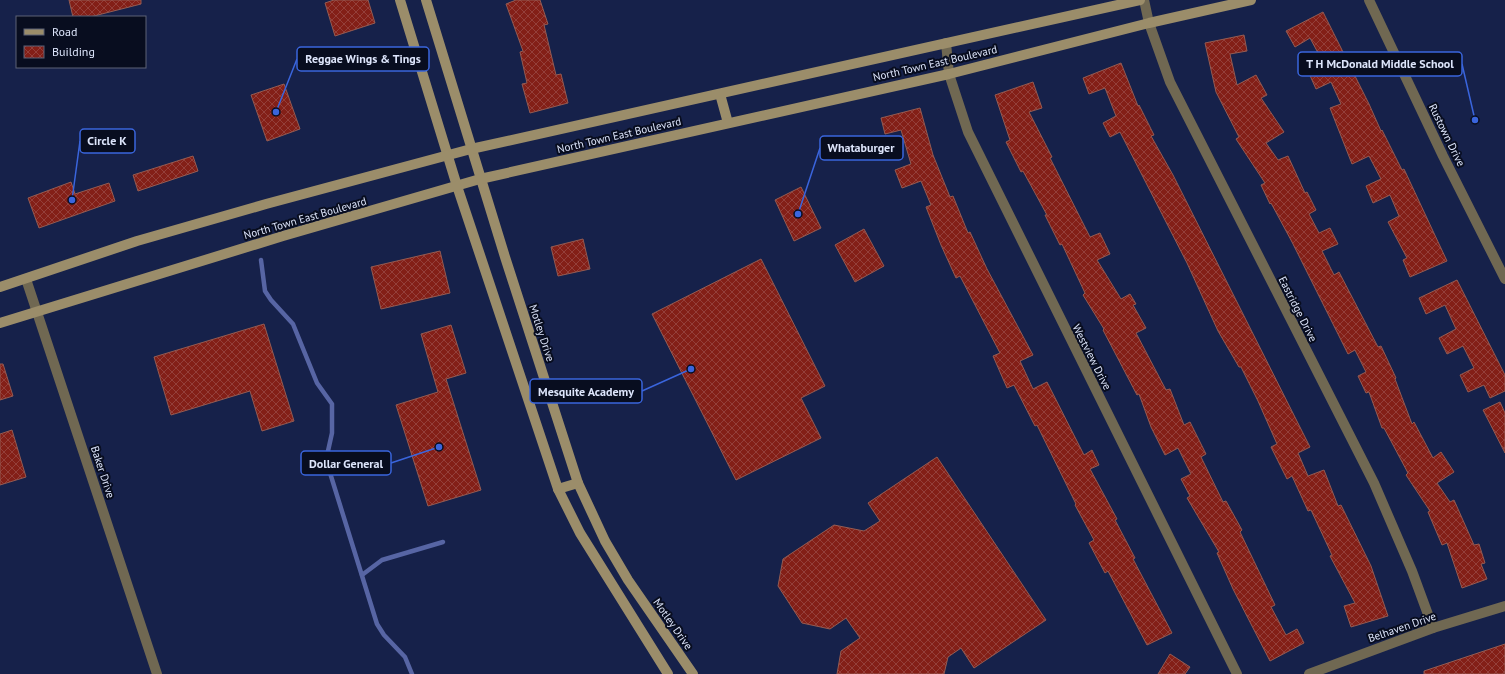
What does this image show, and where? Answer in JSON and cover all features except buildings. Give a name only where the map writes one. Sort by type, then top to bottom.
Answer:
[{"type":"main road","points":[[400,0],[457,186],[558,489],[580,533],[668,674]]},
{"type":"main road","name":"Motley Drive","points":[[426,0],[480,179],[578,483],[605,541],[628,580],[693,674]]},
{"type":"main road","name":"North Town East Boulevard","points":[[0,287],[137,241],[266,204],[448,157],[471,149],[1140,0]]},
{"type":"main road","name":"North Town East Boulevard","points":[[0,323],[276,238],[480,179],[949,74],[1149,23],[1251,0]]},
{"type":"main road","points":[[720,94],[728,123]]},
{"type":"main road","points":[[558,489],[578,483]]},
{"type":"street","name":"Eastridge Drive","points":[[1144,0],[1149,23],[1170,82],[1374,483],[1412,571],[1433,628]]},
{"type":"street","name":"Rustown Drive","points":[[1369,0],[1443,156],[1505,280]]},
{"type":"street","name":"Westview Drive","points":[[946,43],[949,74],[968,132],[994,188],[1237,674]]},
{"type":"street","name":"Baker Drive","points":[[26,279],[157,674]]},
{"type":"street","name":"Belhaven Drive","points":[[1309,674],[1433,628],[1505,606]]},
{"type":"waterway","points":[[261,260],[265,291],[271,300],[293,324],[317,383],[332,404],[332,433],[326,460],[377,624],[384,635],[405,657],[412,674]]},
{"type":"waterway","points":[[362,575],[382,560],[443,542]]},
{"type":"place","name":"Reggae Wings & Tings","points":[[276,112]]},
{"type":"place","name":"T H McDonald Middle School","points":[[1475,120]]},
{"type":"place","name":"Circle K","points":[[72,200]]},
{"type":"place","name":"Whataburger","points":[[798,214]]},
{"type":"place","name":"Mesquite Academy","points":[[691,369]]},
{"type":"place","name":"Dollar General","points":[[439,447]]}]
